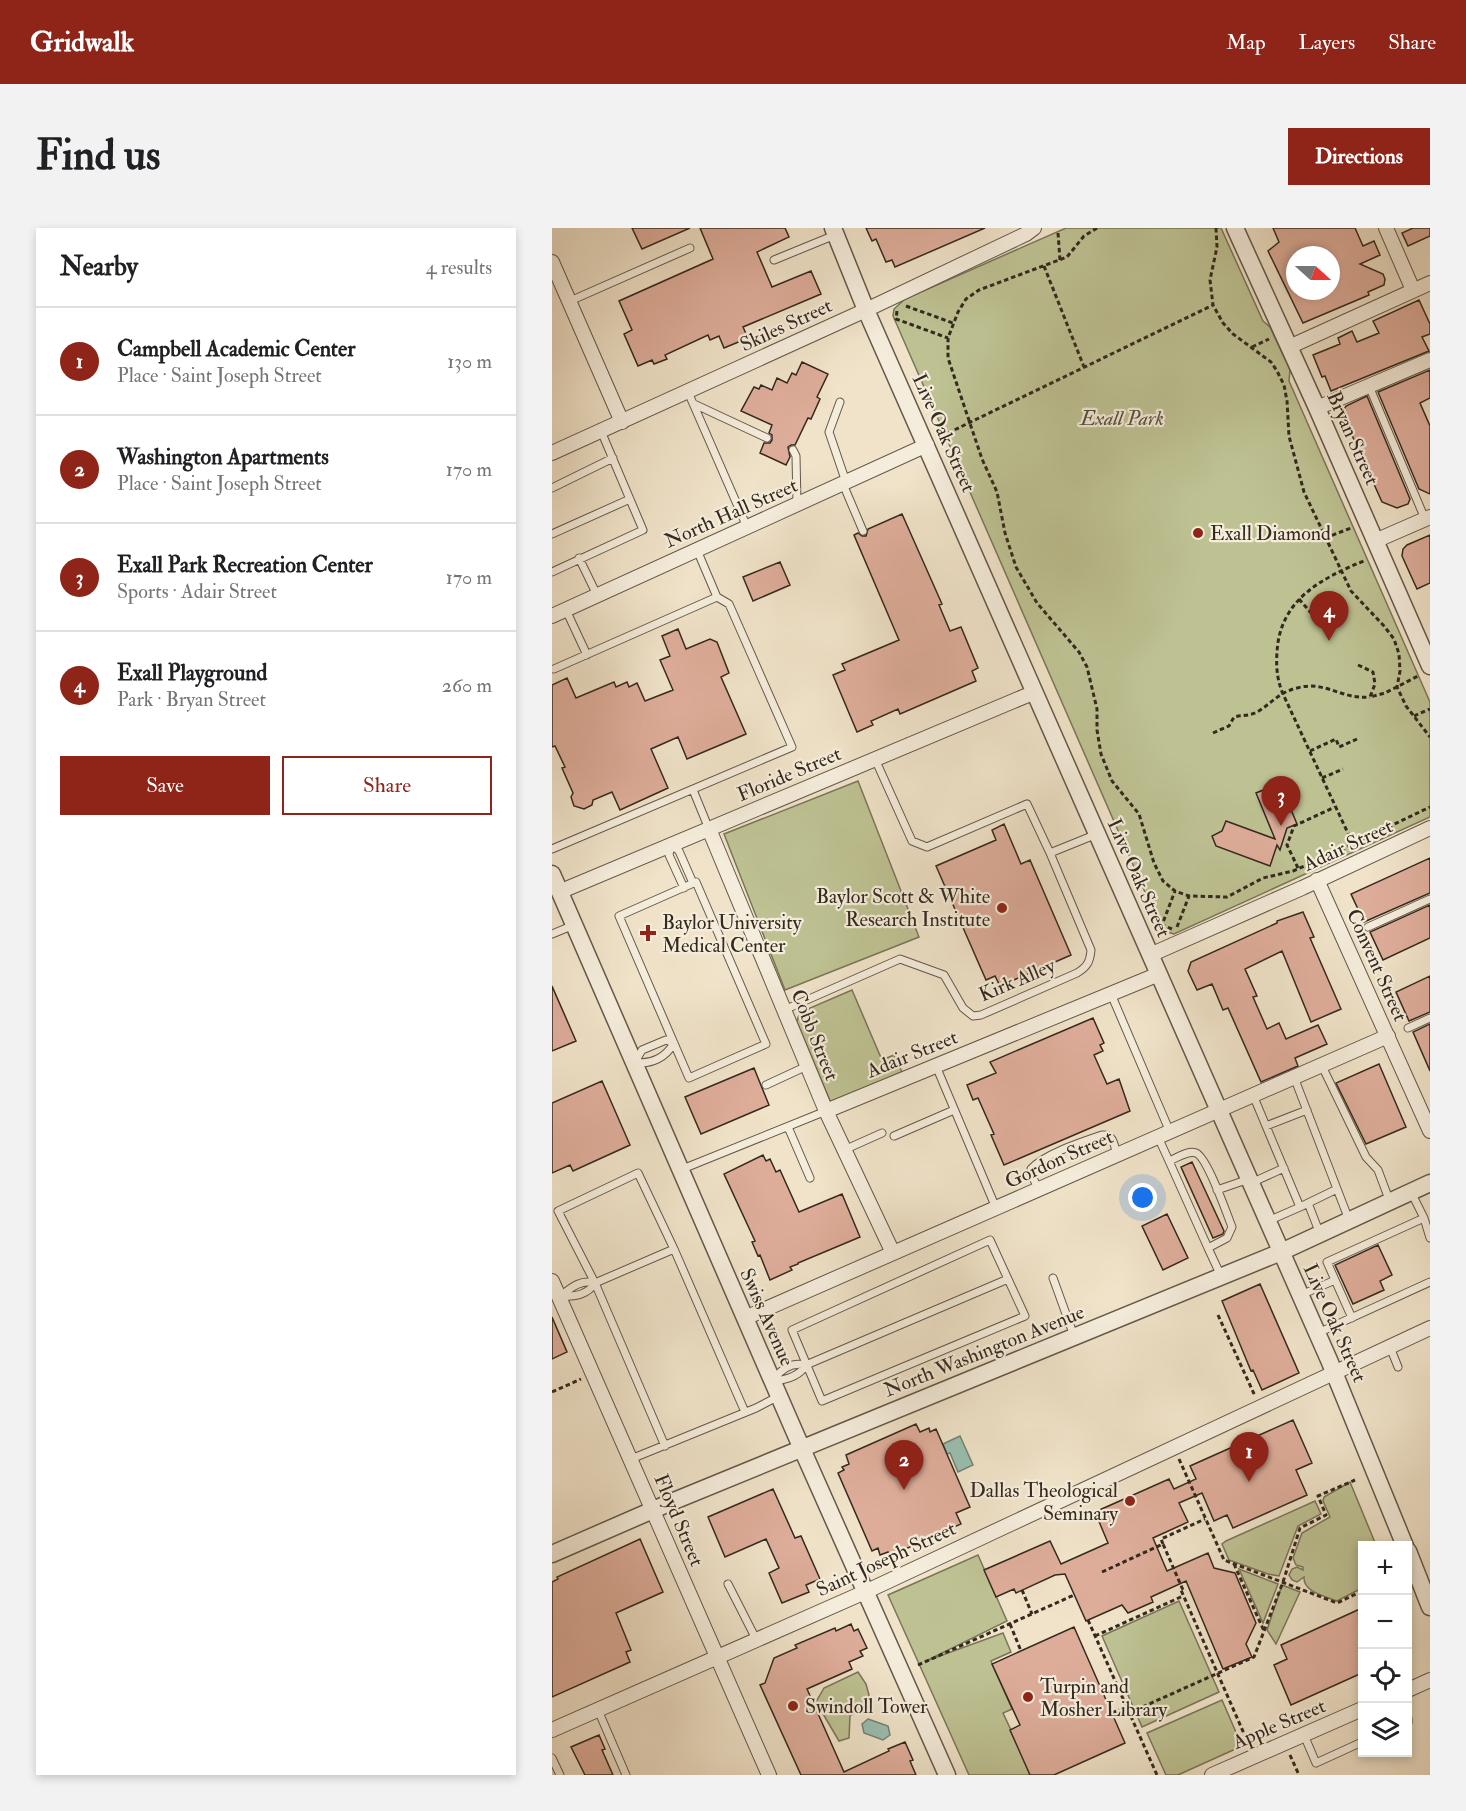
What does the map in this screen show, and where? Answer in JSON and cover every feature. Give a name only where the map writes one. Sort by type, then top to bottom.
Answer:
[{"type":"street","name":"Bryan Street","points":[[1235,228],[1375,541],[1425,671]]},
{"type":"street","points":[[1386,228],[1413,290]]},
{"type":"street","name":"Skiles Street","points":[[552,453],[622,422],[691,398],[1028,230]]},
{"type":"street","name":"Live Oak Street","points":[[834,232],[866,310],[1318,1333],[1403,1541]]},
{"type":"street","points":[[552,262],[622,422]]},
{"type":"street","points":[[1289,347],[1430,283]]},
{"type":"street","points":[[1317,408],[1430,360]]},
{"type":"street","name":"North Hall Street","points":[[552,616],[927,445]]},
{"type":"street","points":[[1375,541],[1428,518]]},
{"type":"street","name":"Floride Street","points":[[559,892],[1035,692]]},
{"type":"street","name":"Adair Street","points":[[1150,955],[1430,828]]},
{"type":"street","name":"Cobb Street","points":[[709,829],[826,1111],[893,1253]]},
{"type":"street","name":"Swiss Avenue","points":[[552,874],[802,1449],[947,1775]]},
{"type":"street","name":"Convent Street","points":[[1317,880],[1430,1131]]},
{"type":"street","name":"Adair Street","points":[[826,1111],[1159,974]]},
{"type":"street","name":"Gordon Street","points":[[745,1318],[1388,1036]]},
{"type":"street","name":"North Washington Avenue","points":[[552,1554],[653,1510],[1281,1252],[1430,1183]]},
{"type":"street","name":"Floyd Street","points":[[552,1281],[769,1775]]},
{"type":"street","name":"Saint Joseph Street","points":[[552,1730],[865,1592],[1430,1328]]},
{"type":"street","points":[[1412,1563],[1430,1607]]},
{"type":"street","points":[[1412,1688],[1430,1680]]},
{"type":"street","name":"Apple Street","points":[[1212,1775],[1358,1711]]},
{"type":"lane","points":[[774,260],[834,232]]},
{"type":"lane","points":[[570,301],[690,248]]},
{"type":"lane","points":[[1369,386],[1428,518]]},
{"type":"lane","points":[[691,398],[767,438]]},
{"type":"lane","points":[[691,398],[747,527]]},
{"type":"lane","points":[[840,402],[829,432],[844,483],[863,531]]},
{"type":"lane","points":[[552,572],[643,530],[601,431]]},
{"type":"lane","points":[[793,450],[796,456],[797,505]]},
{"type":"lane","points":[[552,488],[613,458]]},
{"type":"lane","points":[[552,534],[630,499]]},
{"type":"lane","points":[[552,849],[792,747],[729,604],[717,597],[697,550]]},
{"type":"lane","points":[[579,558],[597,595]]},
{"type":"lane","points":[[554,669],[717,597]]},
{"type":"lane","points":[[566,610],[587,655]]},
{"type":"lane","points":[[875,759],[912,841],[927,847],[1027,804],[1050,853],[1097,834]]},
{"type":"lane","points":[[693,790],[709,829]]},
{"type":"lane","points":[[671,844],[679,851],[693,883],[696,882],[766,1044],[689,1078],[619,916],[693,883]]},
{"type":"lane","points":[[671,844],[669,855],[684,888]]},
{"type":"lane","name":"Kirk Alley","points":[[784,1010],[900,959],[944,975],[963,1008],[973,1016],[981,1015],[1077,973],[1086,967],[1090,960],[1091,950],[1050,853]]},
{"type":"lane","points":[[1368,927],[1430,899]]},
{"type":"lane","points":[[552,934],[574,925]]},
{"type":"lane","points":[[1111,994],[1164,1134],[1169,1161],[1221,1276]]},
{"type":"lane","points":[[1408,1028],[1430,1018]]},
{"type":"lane","points":[[666,1040],[674,1043],[668,1053],[647,1064],[635,1062],[642,1050],[666,1040]]},
{"type":"lane","points":[[1322,1065],[1366,1157],[1378,1170],[1390,1202]]},
{"type":"lane","points":[[766,1085],[807,1066]]},
{"type":"lane","points":[[936,1066],[996,1208]]},
{"type":"lane","points":[[1294,1077],[1349,1220]]},
{"type":"lane","points":[[1253,1095],[1284,1168],[1320,1234]]},
{"type":"lane","points":[[894,1136],[954,1110]]},
{"type":"lane","points":[[1266,1126],[1307,1110]]},
{"type":"lane","name":"Adair Street","points":[[680,1170],[826,1111]]},
{"type":"lane","points":[[788,1126],[810,1178]]},
{"type":"lane","points":[[844,1150],[882,1133]]},
{"type":"lane","points":[[1039,1190],[1031,1170],[1035,1165],[1056,1154],[1102,1135],[1108,1135],[1112,1138],[1117,1155]]},
{"type":"lane","points":[[1169,1161],[1188,1152],[1196,1153],[1202,1157],[1218,1190],[1232,1227],[1227,1238],[1208,1248]]},
{"type":"lane","points":[[1218,1190],[1284,1168]]},
{"type":"lane","points":[[665,1446],[595,1283],[558,1211],[638,1173],[674,1249],[745,1412]]},
{"type":"lane","points":[[1268,1221],[1337,1189]]},
{"type":"lane","points":[[1411,1192],[1424,1218],[1430,1238]]},
{"type":"lane","points":[[1352,1318],[1327,1263],[1424,1218]]},
{"type":"lane","points":[[990,1240],[1008,1279],[1025,1316],[822,1401],[792,1330],[990,1240]]},
{"type":"lane","points":[[559,1297],[590,1291],[595,1283],[674,1249]]},
{"type":"lane","points":[[1053,1278],[1074,1336]]},
{"type":"lane","points":[[631,1459],[745,1412],[785,1380],[802,1372],[806,1365],[1008,1279]]},
{"type":"lane","points":[[1300,1296],[1335,1280]]},
{"type":"lane","points":[[559,1297],[575,1284],[586,1281],[595,1283]]},
{"type":"lane","points":[[1318,1333],[1430,1282]]},
{"type":"lane","points":[[1390,1347],[1398,1367]]},
{"type":"lane","points":[[728,1584],[756,1639]]},
{"type":"lane","points":[[598,1710],[626,1775]]},
{"type":"lane","points":[[1304,1735],[1316,1763],[1358,1744]]},
{"type":"lane","points":[[552,1758],[560,1775]]},
{"type":"path","points":[[1097,228],[1084,236],[1066,257],[979,290],[966,299],[948,338],[948,358],[982,459],[997,492],[1005,533],[1016,567],[1037,603],[1079,652],[1087,667],[1097,709],[1096,730],[1101,754],[1112,781],[1139,814],[1154,863],[1163,881],[1175,891],[1190,896],[1227,897],[1263,878],[1299,868],[1430,807]]},
{"type":"path","points":[[1216,228],[1217,247],[1210,280],[1213,305],[1222,322],[1233,334],[1271,362],[1284,385],[1289,436],[1299,476],[1350,591],[1394,639],[1400,654],[1397,687],[1406,706],[1430,737]]},
{"type":"path","points":[[1058,233],[1060,260]]},
{"type":"path","points":[[1044,266],[1084,367]]},
{"type":"path","points":[[948,338],[896,319],[897,310],[901,305],[953,323]]},
{"type":"path","points":[[948,433],[1213,305]]},
{"type":"path","points":[[1252,346],[1273,338]]},
{"type":"path","points":[[1325,538],[1351,528]]},
{"type":"path","points":[[1353,844],[1283,694],[1276,667],[1280,631],[1299,599],[1313,586],[1340,570],[1366,560]]},
{"type":"path","points":[[1299,599],[1312,615]]},
{"type":"path","points":[[1358,665],[1373,672],[1375,684],[1370,697]]},
{"type":"path","points":[[1213,733],[1229,726],[1234,717],[1259,711],[1271,700],[1297,687],[1326,687],[1348,697],[1370,697],[1385,693],[1425,671]]},
{"type":"path","points":[[1414,716],[1430,709]]},
{"type":"path","points":[[1310,751],[1336,739],[1339,747],[1357,740]]},
{"type":"path","points":[[1322,778],[1343,769]]},
{"type":"path","points":[[1299,868],[1287,845],[1294,826],[1335,807]]},
{"type":"path","points":[[1175,891],[1162,925],[1169,930],[1176,929],[1190,896]]},
{"type":"path","points":[[1218,1315],[1256,1397]]},
{"type":"path","points":[[552,1392],[582,1379]]},
{"type":"path","points":[[1179,1458],[1224,1560],[1337,1603],[1358,1593]]},
{"type":"path","points":[[1130,1713],[1254,1658],[1300,1528],[1326,1515],[1318,1496],[1355,1480]]},
{"type":"path","points":[[1206,1518],[1161,1539],[1184,1590],[1181,1590],[1183,1596],[1254,1757]]},
{"type":"path","points":[[1102,1572],[1164,1544]]},
{"type":"path","points":[[1234,1564],[1264,1631]]},
{"type":"path","points":[[1022,1590],[1032,1614]]},
{"type":"path","points":[[918,1665],[1074,1595]]},
{"type":"path","points":[[1095,1636],[1183,1596]]},
{"type":"path","points":[[1088,1620],[1157,1775]]},
{"type":"path","points":[[1010,1624],[1021,1651]]},
{"type":"path","points":[[1112,1713],[1126,1707]]},
{"type":"path","points":[[1289,1754],[1299,1775]]},
{"type":"green space","name":"Exall Park","points":[[1066,228],[1221,228],[1263,321],[1270,327],[1290,370],[1289,381],[1430,702],[1430,817],[1174,934],[1164,931],[1158,922],[893,316],[894,309],[905,299]]},
{"type":"green space","points":[[858,781],[919,937],[785,990],[724,834]]},
{"type":"green space","points":[[852,990],[882,1060],[894,1055],[902,1072],[831,1103],[797,1022],[803,1011]]},
{"type":"green space","points":[[1350,1482],[1374,1541],[1358,1541],[1358,1590],[1337,1601],[1311,1590],[1304,1577],[1297,1582],[1289,1575],[1292,1569],[1297,1567],[1303,1570],[1303,1567],[1296,1565],[1293,1558],[1302,1533],[1330,1517],[1323,1501],[1324,1497]]},
{"type":"green space","points":[[1315,1501],[1321,1514],[1298,1526],[1279,1576],[1229,1560],[1222,1544],[1226,1541]]},
{"type":"green space","points":[[978,1555],[1007,1621],[926,1661],[1003,1633],[1011,1652],[991,1661],[1012,1709],[1003,1713],[1032,1775],[969,1775],[888,1595]]},
{"type":"green space","points":[[1239,1569],[1278,1584],[1263,1623]]},
{"type":"green space","points":[[1282,1585],[1300,1592],[1276,1644],[1267,1630]]},
{"type":"green space","points":[[1179,1601],[1219,1692],[1142,1727],[1102,1636]]},
{"type":"green space","points":[[858,1672],[866,1684],[869,1695],[863,1706],[850,1716],[849,1738],[839,1741],[816,1702],[824,1688]]},
{"type":"green space","points":[[1222,1700],[1242,1746],[1178,1775],[1166,1775],[1147,1733]]},
{"type":"shaded area","points":[[960,1436],[973,1465],[958,1472],[950,1453],[947,1454],[943,1444]]},
{"type":"shaded area","points":[[868,1719],[888,1726],[890,1735],[883,1740],[864,1733],[862,1724]]},
{"type":"building","points":[[632,228],[690,228],[642,249]]},
{"type":"building","points":[[700,228],[785,228],[789,237],[757,252],[772,287],[811,271],[821,294],[743,327],[748,338],[724,348],[719,336],[710,340],[708,335],[665,355],[667,359],[654,364],[652,360],[638,366],[624,334],[632,330],[619,301],[713,259]]},
{"type":"building","points":[[866,228],[985,228],[895,267],[892,260],[886,262],[876,239],[872,241]]},
{"type":"building","points":[[1273,228],[1355,228],[1363,246],[1374,241],[1380,255],[1360,264],[1383,274],[1384,285],[1368,292],[1369,295],[1303,323],[1292,300],[1340,300],[1340,246],[1286,246],[1286,288],[1268,251],[1279,242]]},
{"type":"building","points":[[1413,228],[1430,228],[1430,236],[1408,246],[1402,233]]},
{"type":"building","points":[[1419,300],[1430,324],[1430,334],[1422,337],[1429,351],[1331,391],[1313,355],[1340,344],[1338,338],[1352,331],[1357,342],[1379,333],[1373,321]]},
{"type":"building","points":[[802,362],[828,374],[817,397],[820,399],[811,419],[808,418],[795,445],[788,447],[790,457],[786,465],[760,453],[764,443],[770,443],[772,440],[772,435],[769,433],[772,425],[741,411],[754,387],[759,389],[761,385],[772,390],[777,378],[787,383],[792,373],[796,375]]},
{"type":"building","points":[[1430,370],[1430,398],[1420,403],[1430,426],[1430,494],[1419,489],[1378,392]]},
{"type":"building","points":[[1367,396],[1410,499],[1408,504],[1397,508],[1382,502],[1342,413],[1346,406]]},
{"type":"building","points":[[902,514],[942,604],[939,605],[950,631],[961,627],[978,668],[972,671],[976,681],[900,714],[898,709],[871,721],[873,725],[857,732],[833,675],[845,670],[842,664],[899,640],[854,535],[858,533],[866,536],[868,529]]},
{"type":"building","points":[[1430,535],[1430,583],[1417,589],[1402,556],[1403,549]]},
{"type":"building","points":[[780,562],[790,585],[753,601],[743,577]]},
{"type":"building","points":[[678,629],[686,649],[710,639],[717,642],[729,673],[721,677],[746,734],[687,759],[678,737],[651,749],[668,788],[620,810],[612,792],[593,800],[592,805],[584,809],[574,806],[571,797],[573,793],[562,768],[565,767],[555,746],[552,747],[552,685],[567,678],[576,698],[614,682],[616,687],[627,682],[629,687],[637,683],[645,701],[673,690],[660,660],[670,656],[662,636]]},
{"type":"building","points":[[1280,783],[1297,824],[1287,828],[1280,850],[1277,845],[1270,866],[1216,846],[1212,836],[1222,831],[1226,821],[1275,839],[1256,793]]},
{"type":"building","name":"Baylor Scott & White Research Institute","points":[[1004,824],[1021,864],[1030,860],[1071,955],[1000,986],[995,976],[986,980],[936,866],[996,840],[992,830]]},
{"type":"building","points":[[1430,858],[1430,893],[1364,922],[1351,894]]},
{"type":"building","points":[[1430,905],[1430,938],[1383,960],[1370,932]]},
{"type":"building","points":[[1303,912],[1314,937],[1310,938],[1341,1009],[1311,1022],[1282,951],[1245,969],[1257,996],[1253,997],[1267,1029],[1279,1023],[1286,1039],[1318,1025],[1327,1044],[1295,1058],[1298,1066],[1261,1082],[1228,1008],[1223,1010],[1212,984],[1197,990],[1188,971],[1191,962],[1277,923],[1277,921]]},
{"type":"building","points":[[1430,976],[1430,1012],[1409,1021],[1396,992]]},
{"type":"building","points":[[552,986],[576,1041],[552,1051]]},
{"type":"building","points":[[1093,1018],[1104,1043],[1100,1045],[1103,1051],[1094,1055],[1107,1084],[1119,1079],[1130,1111],[1004,1165],[991,1135],[994,1134],[978,1098],[973,1100],[967,1085],[996,1073],[990,1062]]},
{"type":"building","points":[[1430,1024],[1430,1071],[1413,1032]]},
{"type":"building","points":[[1379,1064],[1406,1127],[1366,1144],[1336,1083]]},
{"type":"building","points":[[754,1068],[769,1105],[701,1134],[685,1097]]},
{"type":"building","points":[[602,1081],[630,1145],[573,1171],[570,1165],[552,1173],[552,1103]]},
{"type":"building","points":[[763,1155],[766,1161],[770,1159],[776,1172],[780,1170],[799,1212],[842,1194],[860,1237],[798,1263],[790,1267],[792,1270],[770,1280],[724,1174]]},
{"type":"building","points":[[1192,1162],[1224,1231],[1223,1234],[1213,1238],[1181,1167]]},
{"type":"building","points":[[1167,1214],[1188,1258],[1163,1270],[1142,1226]]},
{"type":"building","points":[[1378,1245],[1392,1275],[1380,1281],[1384,1290],[1353,1304],[1335,1265]]},
{"type":"building","points":[[1260,1284],[1299,1373],[1262,1390],[1253,1370],[1251,1371],[1222,1301]]},
{"type":"building","points":[[552,1317],[567,1352],[552,1359]]},
{"type":"building","points":[[1293,1420],[1312,1463],[1296,1470],[1307,1495],[1233,1528],[1227,1515],[1214,1521],[1202,1493],[1179,1503],[1188,1522],[1153,1538],[1167,1571],[1208,1553],[1214,1568],[1235,1573],[1256,1623],[1246,1644],[1252,1657],[1223,1669],[1186,1581],[1151,1597],[1153,1602],[1128,1613],[1122,1605],[1086,1621],[1065,1574],[1055,1575],[1016,1593],[1014,1589],[996,1597],[984,1570],[1050,1541],[1061,1564],[1108,1543],[1095,1512],[1169,1479],[1174,1489],[1196,1479],[1190,1466]]},
{"type":"building","points":[[916,1424],[920,1432],[929,1428],[930,1432],[936,1429],[970,1507],[956,1513],[961,1524],[890,1556],[888,1552],[880,1555],[878,1548],[872,1551],[838,1473],[844,1470],[842,1467],[849,1464],[846,1455]]},
{"type":"building","points":[[773,1489],[795,1538],[801,1536],[820,1579],[806,1585],[809,1592],[782,1603],[769,1573],[779,1568],[766,1539],[725,1557],[708,1517]]},
{"type":"building","points":[[640,1539],[663,1592],[616,1613],[631,1650],[626,1652],[630,1662],[552,1697],[552,1582],[558,1579],[557,1577]]},
{"type":"building","points":[[1358,1610],[1358,1675],[1291,1705],[1274,1665],[1287,1659],[1281,1645]]},
{"type":"building","name":"Swindoll Tower","points":[[851,1624],[854,1631],[858,1629],[867,1648],[860,1651],[863,1656],[849,1662],[852,1669],[807,1689],[844,1772],[905,1742],[913,1760],[910,1761],[916,1775],[801,1775],[760,1685],[765,1683],[774,1658],[797,1648],[795,1645],[835,1628],[836,1631]]},
{"type":"building","name":"Turpin and Mosher Library","points":[[1074,1627],[1125,1743],[1054,1775],[1030,1775],[1010,1730],[1020,1725],[992,1664]]},
{"type":"building","points":[[599,1735],[605,1749],[602,1750],[613,1775],[585,1775],[571,1747]]},
{"type":"place","name":"Exall Diamond","points":[[1198,533]]},
{"type":"place","name":"Exall Playground","points":[[1329,641]]},
{"type":"place","name":"Exall Park Recreation Center","points":[[1281,826]]},
{"type":"place","name":"Baylor Scott & White Research Institute","points":[[1002,908]]},
{"type":"place","name":"Baylor University Medical Center","points":[[648,933]]},
{"type":"place","name":"Campbell Academic Center","points":[[1249,1482]]},
{"type":"place","name":"Washington Apartments","points":[[904,1490]]},
{"type":"place","name":"Dallas Theological Seminary","points":[[1130,1501]]},
{"type":"place","name":"Turpin and Mosher Library","points":[[1028,1697]]},
{"type":"place","name":"Swindoll Tower","points":[[793,1706]]}]
